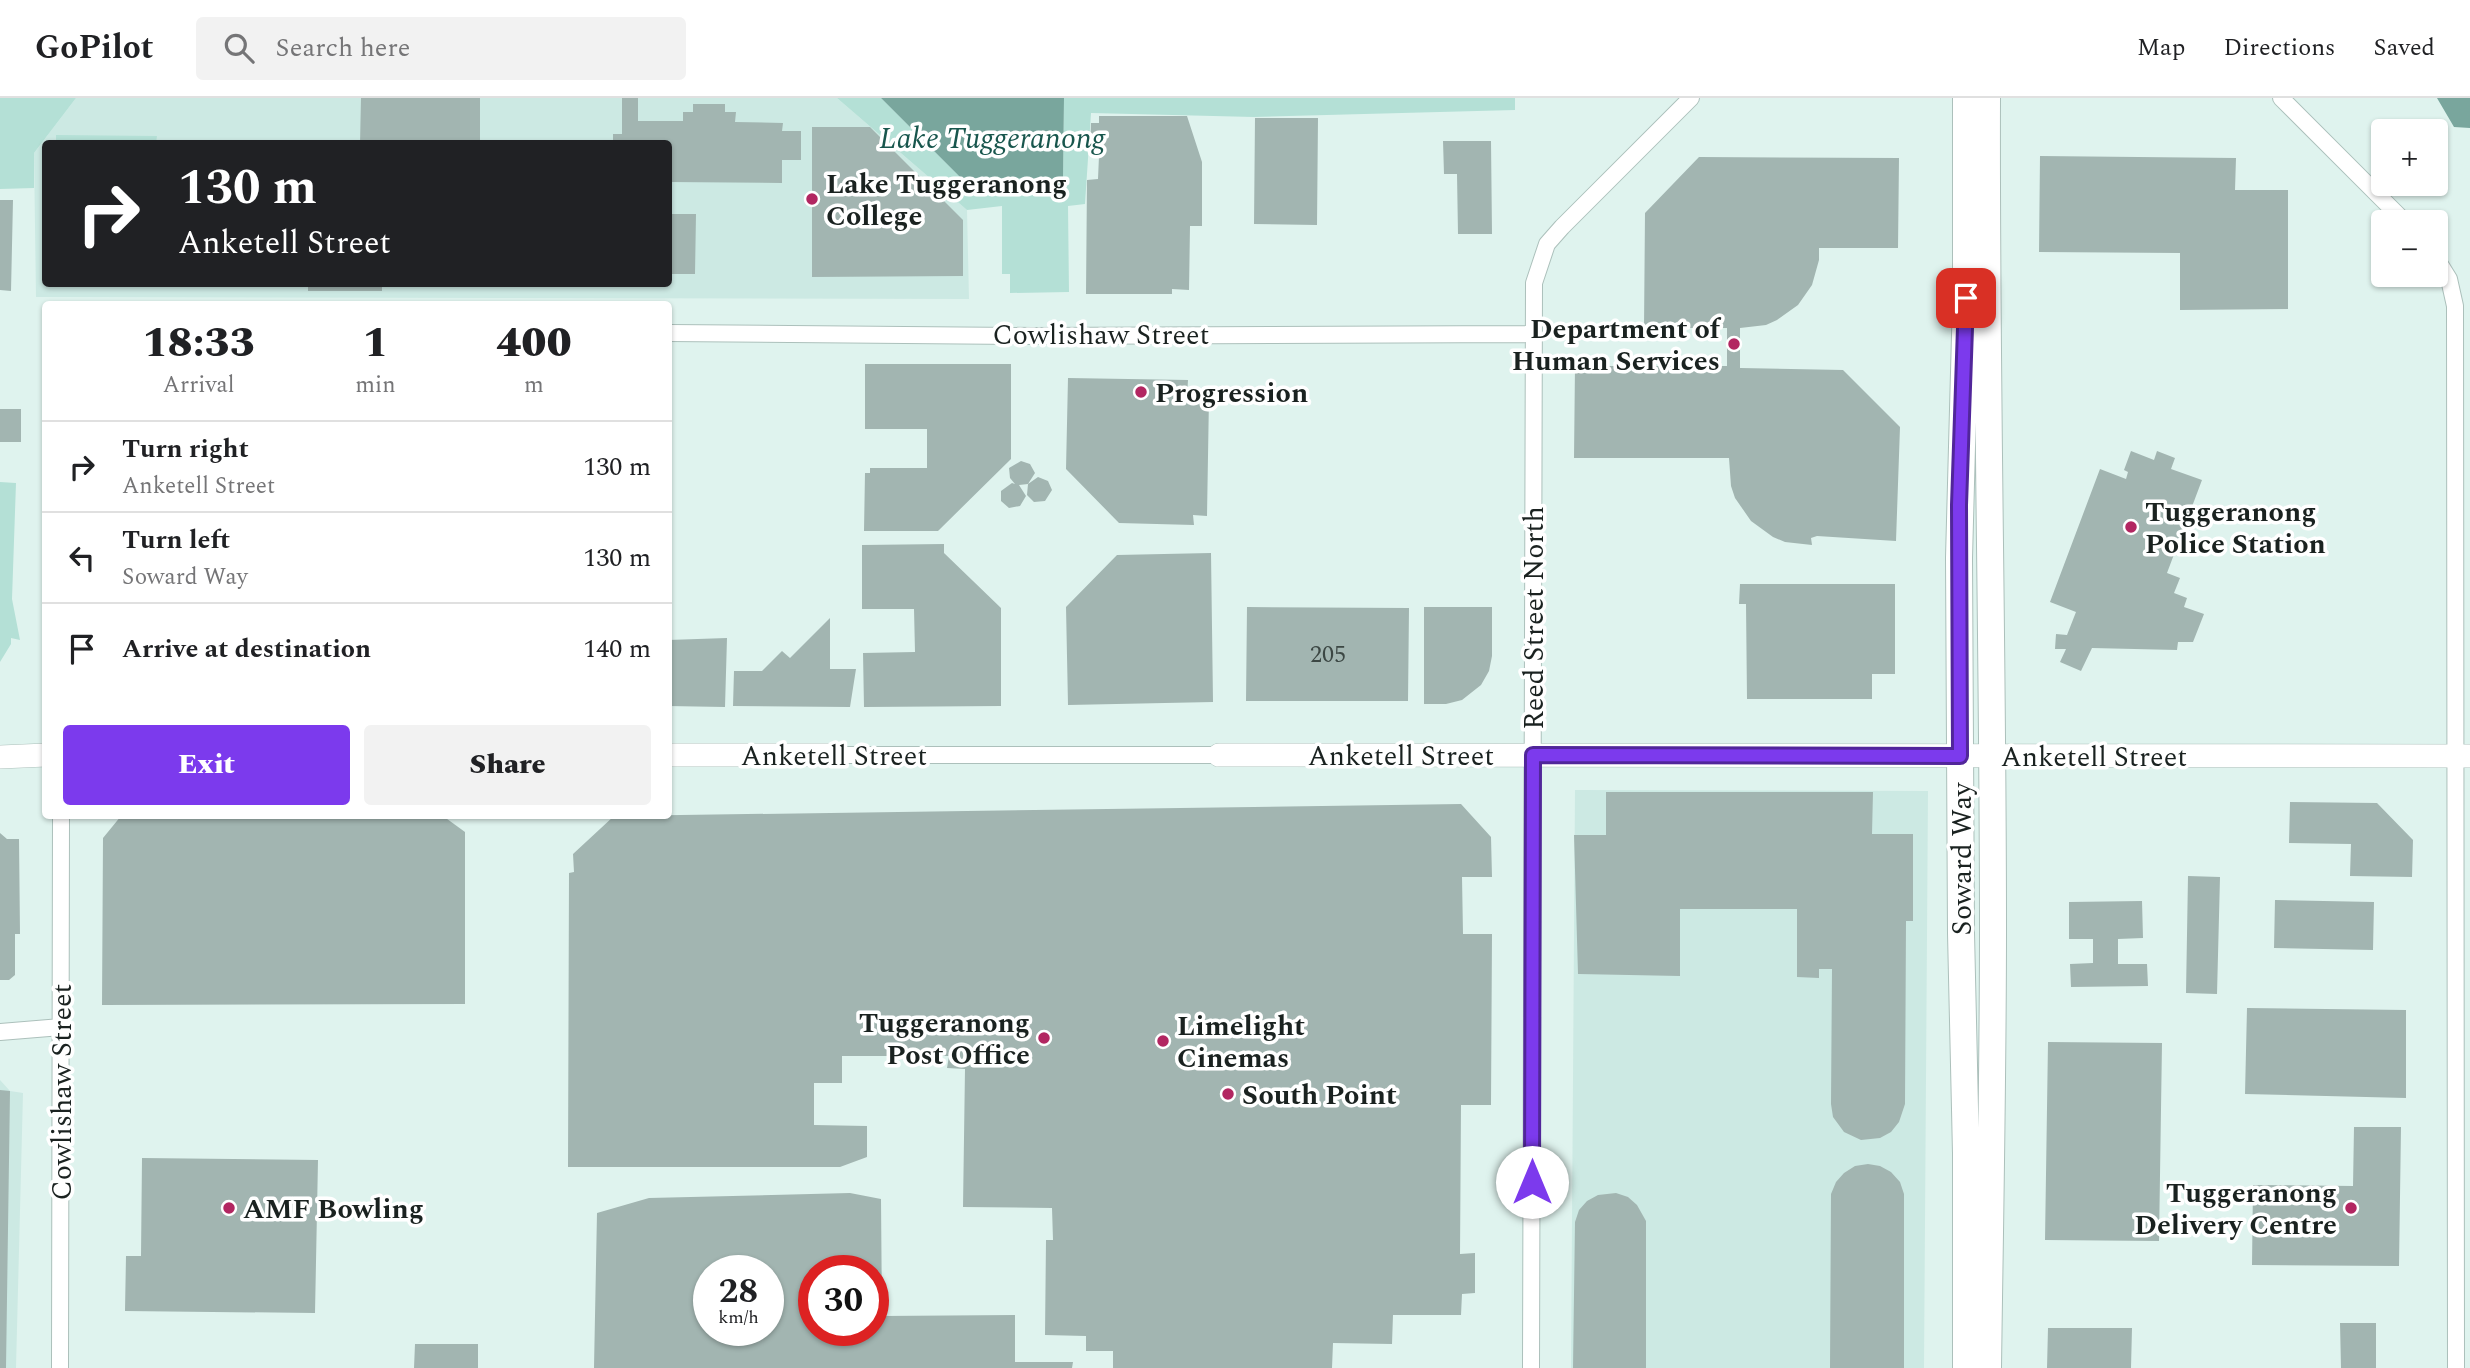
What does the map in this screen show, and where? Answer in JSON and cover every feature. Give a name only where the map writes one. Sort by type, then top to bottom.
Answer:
[{"type":"main road","name":"Soward Way","points":[[1966,98],[1966,298],[1959,505],[1966,1368]]},
{"type":"main road","name":"Soward Way","points":[[1987,98],[1993,932],[1988,1368]]},
{"type":"street","name":"Reed Street North","points":[[1531,1368],[1534,283],[1547,244],[1691,98]]},
{"type":"street","points":[[2281,98],[2392,210]]},
{"type":"street","points":[[2448,277],[2463,330],[2463,1225],[2456,1368]]},
{"type":"street","name":"Cowlishaw Street","points":[[672,333],[1032,336],[1534,334]]},
{"type":"street","points":[[0,757],[42,755]]},
{"type":"street","name":"Anketell Street","points":[[672,755],[2463,756]]},
{"type":"street","name":"Cowlishaw Street","points":[[60,1368],[61,819]]},
{"type":"street","points":[[0,1032],[61,1027]]},
{"type":"shaded area","points":[[0,98],[76,98],[34,153],[34,188],[0,189]]},
{"type":"shaded area","name":"Lake Tuggeranong College","points":[[76,98],[837,98],[967,210],[969,299],[36,297],[34,153],[42,143],[42,287],[672,287],[672,140],[44,140]]},
{"type":"shaded area","points":[[837,98],[881,98],[961,178],[1063,179],[1064,98],[1515,98],[1515,110],[1254,117],[1091,113],[1085,204],[1068,206],[1069,292],[1010,293],[1010,274],[1002,274],[1002,206],[967,210]]},
{"type":"shaded area","points":[[56,135],[157,136],[156,140],[56,140]]},
{"type":"shaded area","points":[[0,482],[16,483],[12,599],[20,640],[11,638],[11,644],[0,662]]},
{"type":"shaded area","points":[[1575,790],[1928,791],[1924,1368],[1571,1368]]},
{"type":"shaded area","points":[[0,1080],[10,1091],[23,1093],[16,1368],[0,1368]]},
{"type":"water","name":"Lake Tuggeranong","points":[[881,98],[1064,98],[1063,179],[961,178]]},
{"type":"water","points":[[2437,98],[2470,98],[2470,128],[2454,127]]},
{"type":"building","points":[[361,98],[480,98],[480,140],[360,140]]},
{"type":"building","points":[[622,98],[638,98],[638,121],[683,121],[683,112],[693,112],[693,104],[725,104],[725,112],[736,112],[735,122],[783,123],[782,131],[801,131],[801,160],[782,160],[782,183],[672,182],[672,140],[613,140],[613,134],[622,134]]},
{"type":"building","points":[[1099,116],[1187,116],[1202,162],[1202,226],[1190,226],[1189,290],[1172,289],[1172,294],[1086,294],[1087,180],[1098,179],[1099,156],[1090,155],[1091,123],[1099,123]]},
{"type":"building","points":[[1255,118],[1318,118],[1317,225],[1254,224]]},
{"type":"building","points":[[812,127],[870,127],[963,220],[963,276],[812,277]]},
{"type":"building","points":[[1443,141],[1491,141],[1492,234],[1458,234],[1457,174],[1444,174]]},
{"type":"building","points":[[2040,156],[2236,158],[2235,190],[2288,190],[2288,309],[2180,310],[2180,253],[2039,252]]},
{"type":"building","name":"Department of Human Services","points":[[1699,157],[1899,158],[1898,248],[1819,248],[1819,260],[1812,285],[1798,305],[1766,325],[1740,328],[1740,368],[1843,370],[1900,427],[1896,541],[1817,536],[1811,538],[1812,545],[1785,542],[1773,537],[1751,521],[1735,498],[1731,486],[1729,458],[1574,458],[1575,366],[1727,366],[1727,328],[1644,328],[1645,213]]},
{"type":"building","points":[[0,200],[13,200],[11,291],[0,290]]},
{"type":"building","points":[[672,214],[696,214],[695,274],[672,274]]},
{"type":"building","points":[[308,287],[382,287],[382,291],[308,291]]},
{"type":"building","points":[[865,364],[1011,364],[1011,459],[938,531],[864,531],[865,473],[870,473],[870,468],[927,468],[927,429],[865,429]]},
{"type":"building","points":[[1068,378],[1188,380],[1187,396],[1209,397],[1207,516],[1193,515],[1194,525],[1119,523],[1066,469]]},
{"type":"building","points":[[0,409],[21,409],[21,442],[0,442]]},
{"type":"building","name":"Tuggeranong Police Station","points":[[2131,451],[2154,460],[2157,451],[2175,458],[2171,469],[2202,480],[2167,573],[2180,578],[2174,593],[2187,598],[2184,607],[2204,614],[2193,642],[2178,642],[2177,650],[2092,648],[2081,671],[2060,662],[2066,649],[2055,649],[2056,634],[2067,635],[2076,612],[2050,602],[2100,469],[2126,479],[2128,472],[2124,470]]},
{"type":"building","points":[[1021,461],[1030,464],[1035,473],[1028,484],[1019,485],[1026,496],[1020,506],[1009,508],[1001,501],[1001,491],[1012,483],[1015,484],[1010,478],[1009,468]]},
{"type":"building","points":[[1038,477],[1048,481],[1052,490],[1045,501],[1034,502],[1027,495],[1028,484]]},
{"type":"building","points":[[944,544],[944,553],[1001,608],[1001,706],[864,707],[863,653],[915,652],[914,609],[862,609],[862,545]]},
{"type":"building","points":[[1211,553],[1213,702],[1068,705],[1066,607],[1117,555]]},
{"type":"building","points":[[1740,584],[1895,584],[1895,674],[1872,674],[1872,699],[1747,699],[1746,604],[1739,604]]},
{"type":"building","points":[[1247,607],[1409,608],[1408,701],[1246,701]]},
{"type":"building","points":[[1424,607],[1492,607],[1492,656],[1489,671],[1481,685],[1462,700],[1446,704],[1424,704]]},
{"type":"building","points":[[830,618],[830,669],[856,669],[850,707],[733,706],[734,671],[762,671],[782,651],[790,658]]},
{"type":"building","points":[[727,638],[725,707],[672,706],[672,640]]},
{"type":"building","points":[[1606,792],[1873,792],[1872,834],[1913,834],[1913,921],[1906,921],[1905,1104],[1899,1122],[1891,1132],[1880,1138],[1861,1140],[1844,1132],[1833,1117],[1832,969],[1819,969],[1819,978],[1797,977],[1797,909],[1680,909],[1680,976],[1578,974],[1574,835],[1606,835]]},
{"type":"building","points":[[2290,802],[2377,803],[2413,840],[2412,877],[2350,876],[2351,844],[2289,843]]},
{"type":"building","name":"South Point","points":[[1461,804],[1491,837],[1492,877],[1462,877],[1463,934],[1492,934],[1491,1105],[1461,1105],[1460,1254],[1475,1253],[1475,1293],[1462,1294],[1461,1315],[1393,1315],[1392,1344],[1333,1343],[1332,1368],[1113,1368],[1113,1351],[1086,1351],[1086,1336],[1045,1335],[1046,1240],[1053,1240],[1052,1208],[963,1207],[965,1069],[947,1068],[949,1056],[842,1056],[842,1083],[814,1083],[814,1125],[867,1126],[867,1157],[840,1167],[568,1167],[569,873],[574,872],[573,854],[611,819],[672,819],[672,815]]},
{"type":"building","points":[[119,819],[447,819],[465,832],[465,1004],[102,1005],[103,838]]},
{"type":"building","points":[[0,833],[7,839],[19,839],[20,934],[15,934],[15,975],[9,980],[0,980]]},
{"type":"building","points":[[2188,876],[2220,877],[2217,994],[2186,993]]},
{"type":"building","points":[[2275,900],[2374,902],[2373,950],[2274,948]]},
{"type":"building","points":[[2142,901],[2143,938],[2118,939],[2118,964],[2147,964],[2148,986],[2071,987],[2070,964],[2093,963],[2093,939],[2069,939],[2069,902]]},
{"type":"building","points":[[2247,1008],[2406,1010],[2406,1098],[2245,1094]]},
{"type":"building","points":[[2048,1042],[2162,1043],[2159,1241],[2045,1240]]},
{"type":"building","points":[[0,1090],[10,1091],[6,1368],[0,1368]]},
{"type":"building","points":[[2354,1127],[2401,1127],[2399,1266],[2252,1265],[2253,1185],[2353,1186]]},
{"type":"building","name":"AMF Bowling","points":[[142,1158],[318,1160],[315,1313],[125,1311],[126,1256],[141,1256]]},
{"type":"building","points":[[1868,1164],[1891,1172],[1900,1182],[1904,1194],[1904,1368],[1830,1368],[1831,1194],[1844,1173],[1855,1166]]},
{"type":"building","points":[[850,1193],[881,1199],[881,1255],[798,1255],[798,1346],[889,1346],[889,1316],[1015,1315],[1015,1362],[1073,1362],[1072,1368],[594,1368],[597,1213],[649,1198]]},
{"type":"building","points":[[1616,1193],[1628,1197],[1637,1205],[1646,1221],[1646,1368],[1573,1368],[1575,1222],[1579,1210],[1587,1201],[1598,1195]]},
{"type":"building","points":[[2340,1323],[2376,1323],[2376,1368],[2341,1368]]},
{"type":"building","points":[[2048,1328],[2132,1328],[2131,1368],[2047,1368]]},
{"type":"building","points":[[415,1344],[478,1344],[478,1368],[414,1368]]},
{"type":"place","name":"Lake Tuggeranong College","points":[[812,199]]},
{"type":"place","name":"Department of Human Services","points":[[1734,344]]},
{"type":"place","name":"Progression","points":[[1141,392]]},
{"type":"place","name":"Tuggeranong Police Station","points":[[2131,527]]},
{"type":"place","name":"Tuggeranong Post Office","points":[[1044,1038]]},
{"type":"place","name":"Limelight Cinemas","points":[[1163,1041]]},
{"type":"place","name":"South Point","points":[[1228,1094]]},
{"type":"place","name":"AMF Bowling","points":[[229,1208]]},
{"type":"place","name":"Tuggeranong Delivery Centre","points":[[2351,1208]]},
{"type":"route","points":[[1532,1182],[1533,755],[1960,756],[1959,505],[1966,298]]}]
